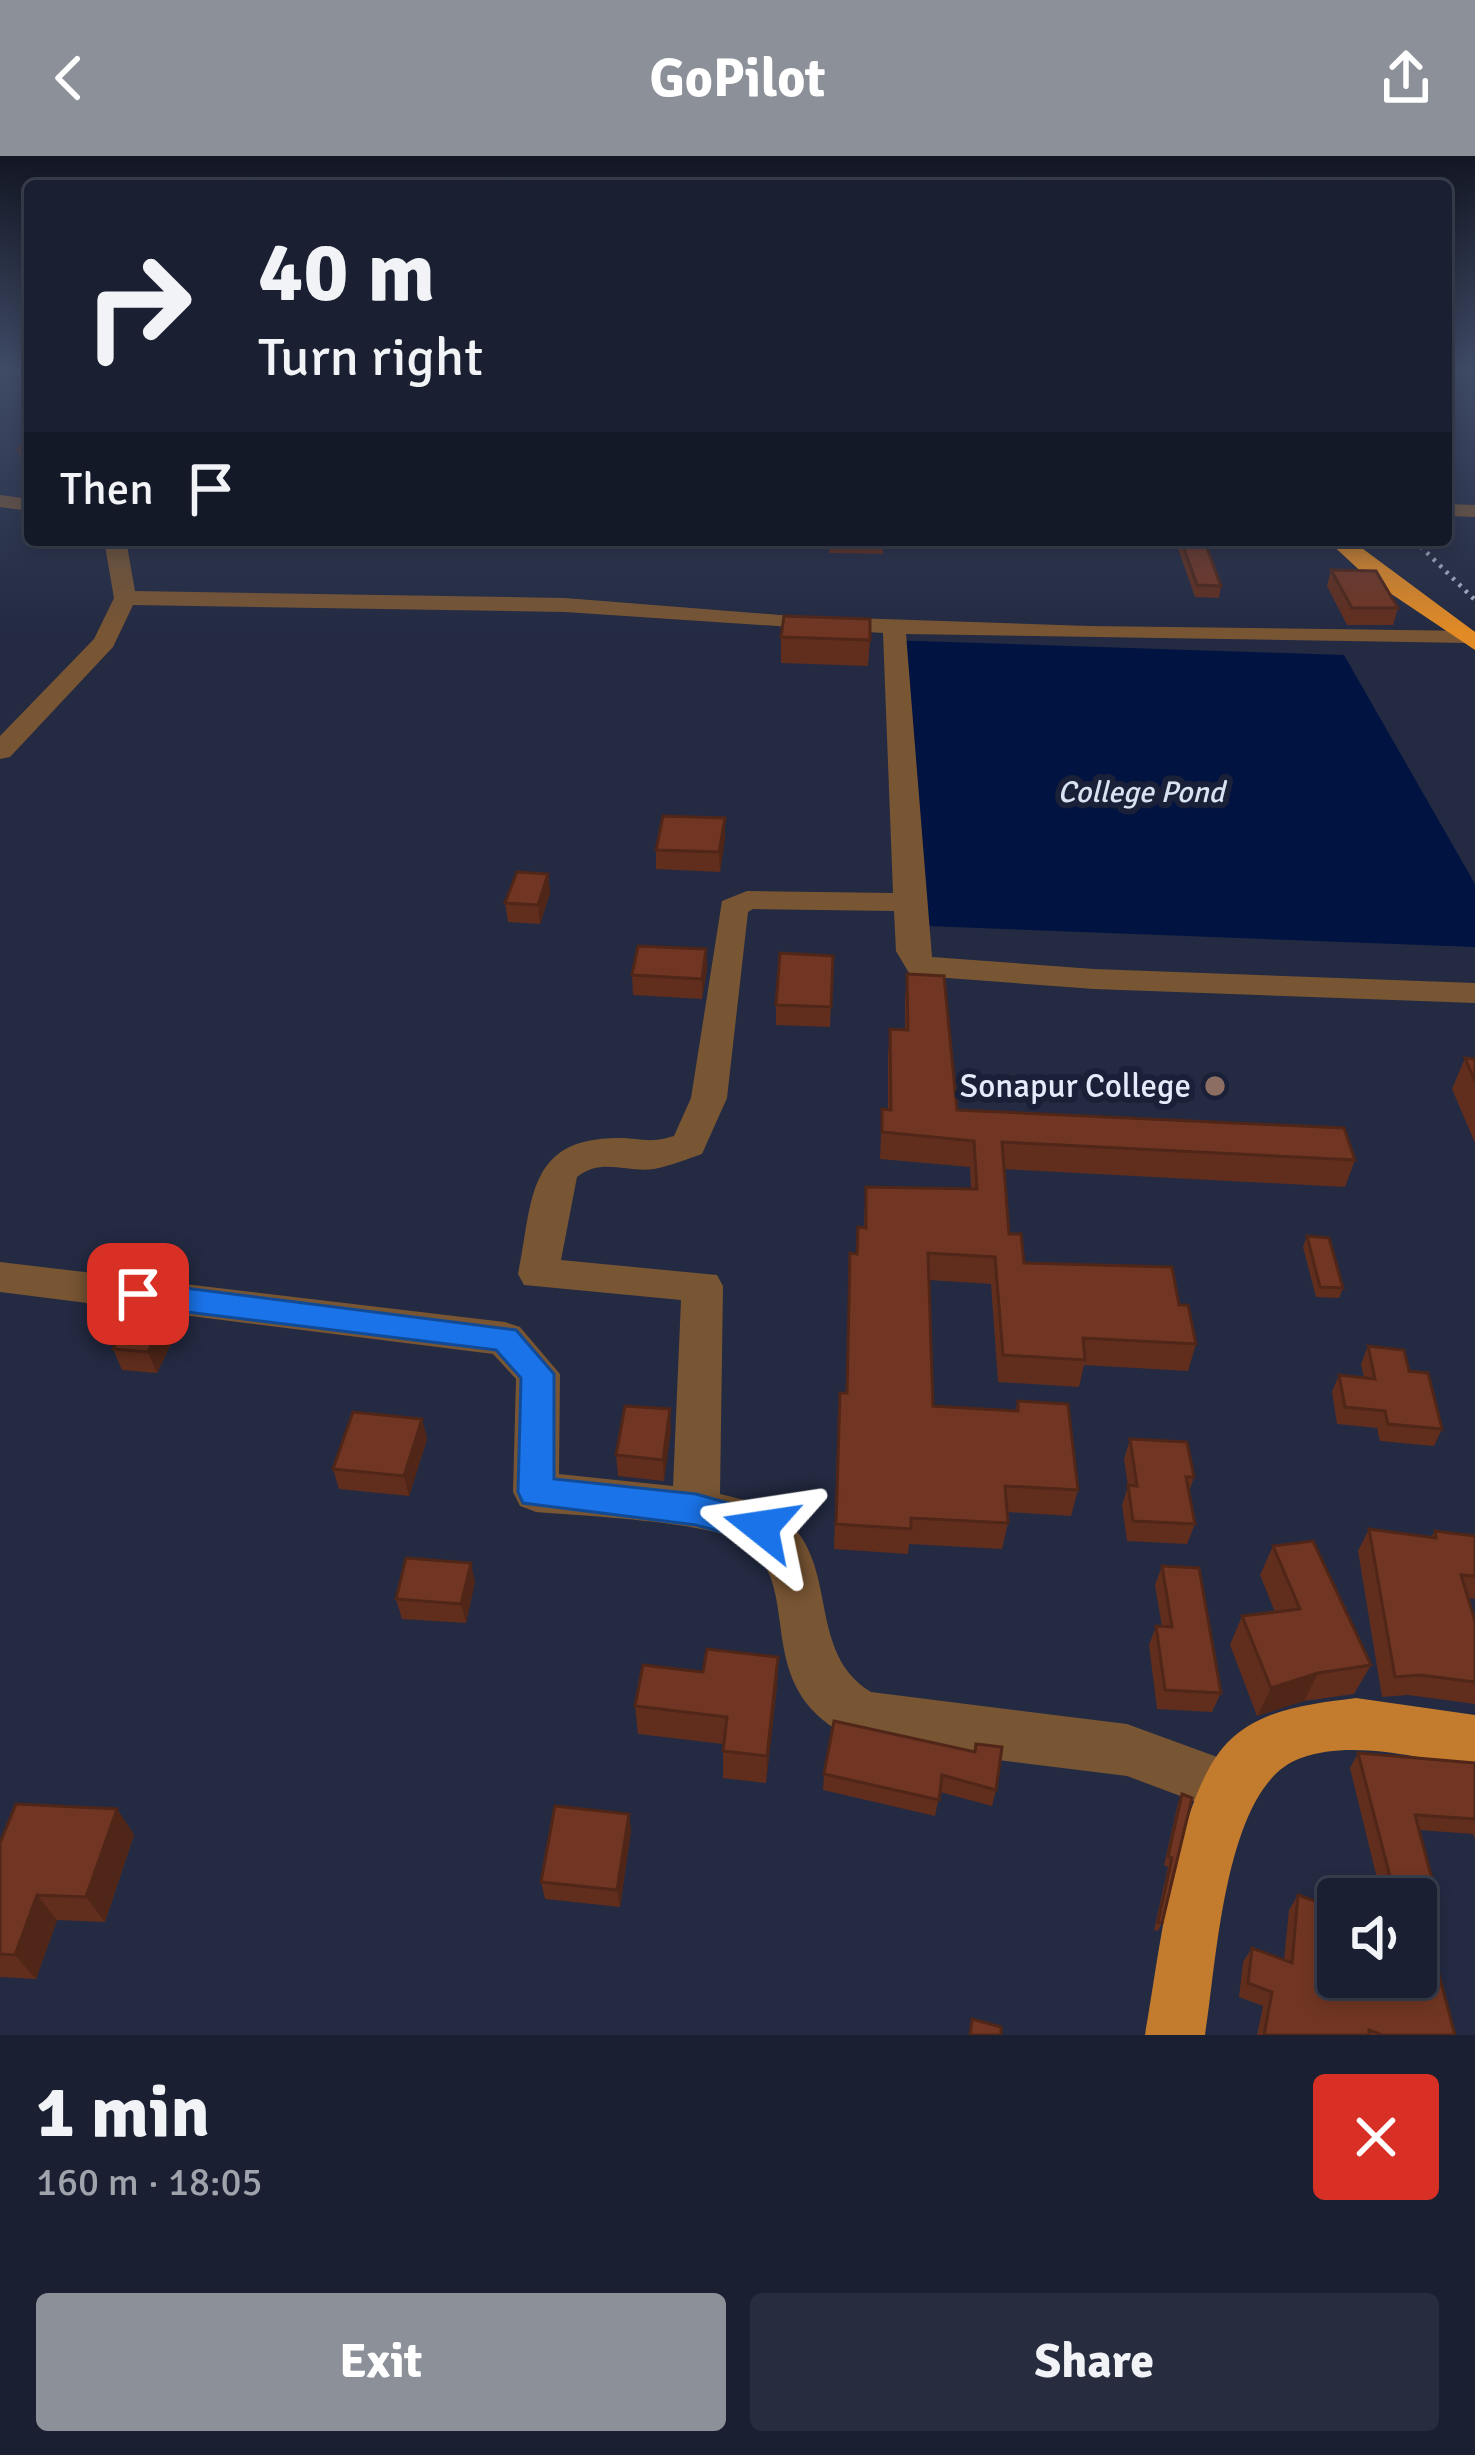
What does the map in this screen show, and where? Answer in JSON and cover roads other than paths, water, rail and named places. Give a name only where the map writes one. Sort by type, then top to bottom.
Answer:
[{"type":"highway","points":[[1345,546],[1472,640]]},
{"type":"main road","points":[[1174,2035],[1212,1823],[1246,1762],[1290,1732],[1356,1724],[1475,1741]]},
{"type":"street","points":[[0,751],[105,642],[125,598],[116,546]]},
{"type":"street","points":[[125,598],[565,605],[894,626],[1472,640]]},
{"type":"street","points":[[894,626],[912,951],[921,966],[1094,979],[1475,993]]},
{"type":"street","points":[[696,1510],[702,1286],[538,1274],[559,1171],[574,1160],[618,1151],[650,1157],[689,1145],[709,1098],[733,908],[747,900],[894,902]]},
{"type":"street","points":[[0,1277],[505,1339],[538,1374],[536,1492],[696,1510],[761,1527],[785,1550],[816,1680],[834,1704],[863,1717],[1127,1750],[1232,1788]]},
{"type":"water","name":"College Pond","points":[[885,640],[1344,655],[1475,884],[1475,947],[901,925]]},
{"type":"railway","points":[[1420,546],[1475,600]]},
{"type":"place","name":"Sonapur College","points":[[1215,1086]]}]
